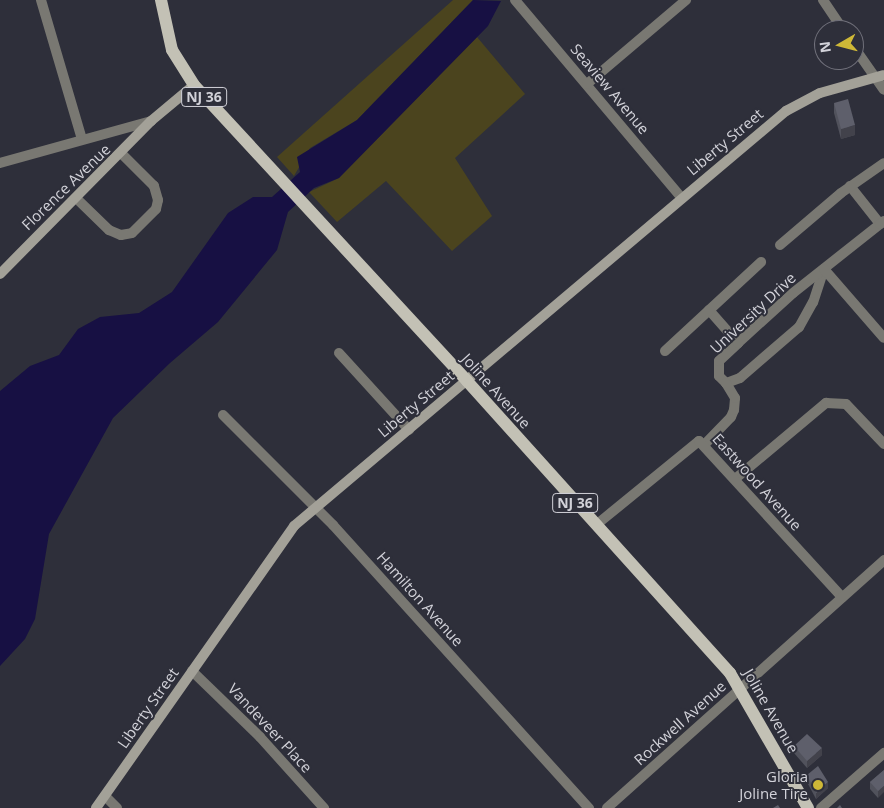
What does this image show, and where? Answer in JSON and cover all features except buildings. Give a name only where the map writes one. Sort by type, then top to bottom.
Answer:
[{"type":"main road","name":"Joline Avenue","points":[[161,0],[172,50],[194,85],[467,381],[741,688],[808,808]]},
{"type":"street","points":[[41,0],[82,140]]},
{"type":"street","name":"Seaview Avenue","points":[[515,0],[682,198]]},
{"type":"street","points":[[587,84],[686,0]]},
{"type":"street","points":[[823,0],[836,20]]},
{"type":"street","points":[[864,59],[880,76],[884,90]]},
{"type":"street","name":"Liberty Street","points":[[96,808],[285,537],[315,508],[793,106],[820,93],[880,76]]},
{"type":"street","name":"Florence Avenue","points":[[0,274],[122,154],[151,121],[194,85]]},
{"type":"street","points":[[0,163],[151,121]]},
{"type":"street","points":[[77,199],[108,230],[121,235],[132,233],[156,209],[158,200],[154,186],[122,154]]},
{"type":"street","points":[[780,245],[850,186],[884,163]]},
{"type":"street","points":[[850,186],[882,223]]},
{"type":"street","name":"University Drive","points":[[704,444],[734,410],[735,398],[716,369],[719,361],[824,269],[882,223]]},
{"type":"street","points":[[665,351],[761,262]]},
{"type":"street","points":[[824,269],[884,338]]},
{"type":"street","name":"University Drive","points":[[726,383],[740,378],[799,327],[813,302],[824,269]]},
{"type":"street","points":[[710,310],[738,343]]},
{"type":"street","points":[[339,353],[408,430]]},
{"type":"street","points":[[736,479],[826,403],[833,401],[841,402],[854,411],[884,444]]},
{"type":"street","name":"Hamilton Avenue","points":[[223,415],[315,508],[589,808]]},
{"type":"street","name":"Eastwood Avenue","points":[[596,524],[694,444],[704,444],[842,597]]},
{"type":"street","name":"Rockwell Avenue","points":[[607,808],[884,560]]},
{"type":"street","name":"Vandeveer Place","points":[[192,670],[260,737],[324,808]]},
{"type":"street","points":[[820,808],[884,753]]},
{"type":"street","points":[[105,796],[117,808]]},
{"type":"shaded area","points":[[453,0],[473,0],[357,120],[310,148],[294,176],[277,157]]},
{"type":"shaded area","points":[[473,0],[501,1],[488,26],[339,178],[314,188],[288,212],[277,250],[218,322],[170,363],[113,418],[49,534],[35,619],[25,639],[0,666],[0,391],[30,366],[59,355],[78,329],[100,317],[139,313],[172,292],[228,213],[253,197],[272,197],[300,172],[297,157],[357,120]]},
{"type":"shaded area","points":[[477,37],[525,94],[455,158],[492,216],[452,251],[386,181],[337,222],[309,192],[339,178]]},
{"type":"place","name":"Gloria Joline Tire","points":[[818,785]]}]
